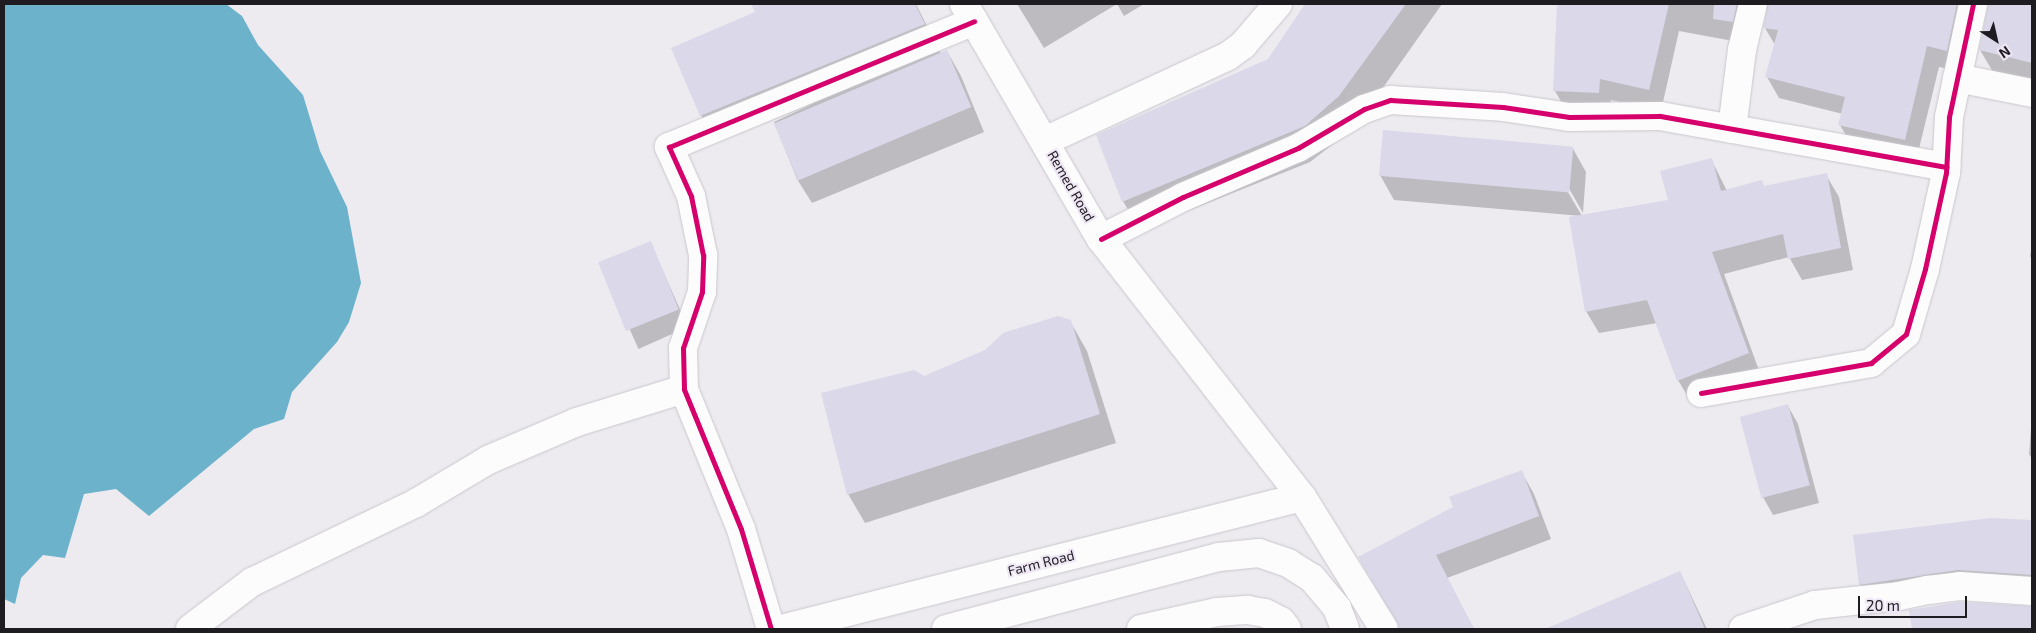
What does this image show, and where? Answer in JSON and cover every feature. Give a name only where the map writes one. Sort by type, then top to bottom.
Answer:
[{"type":"street","points":[[1045,141],[1228,56],[1243,45],[1278,4]]},
{"type":"street","points":[[1732,129],[1742,50],[1753,4]]},
{"type":"street","points":[[1701,393],[1871,364],[1906,334],[1925,269],[1946,167],[1949,117],[1973,4]]},
{"type":"street","points":[[771,629],[741,529],[684,389],[683,348],[702,292],[703,255],[691,196],[670,147],[969,12]]},
{"type":"street","name":"Remed Road","points":[[969,12],[1102,239],[1302,497],[1384,629]]},
{"type":"street","points":[[1957,78],[2032,93]]},
{"type":"street","points":[[1102,239],[1184,197],[1298,148],[1364,109],[1390,100],[1503,107],[1569,116],[1660,116],[1946,167]]},
{"type":"street","points":[[190,629],[252,582],[416,503],[488,460],[577,422],[684,389]]},
{"type":"street","name":"Farm Road","points":[[781,629],[1302,497]]},
{"type":"street","points":[[946,629],[1219,558],[1260,553],[1288,563],[1312,578],[1337,608],[1345,629]]},
{"type":"street","points":[[1743,629],[1815,605],[1865,601],[1928,590],[1960,586],[2032,591]]},
{"type":"street","points":[[1141,629],[1218,612],[1248,610],[1265,613],[1281,621],[1287,629]]},
{"type":"water","points":[[4,4],[226,4],[242,16],[258,45],[303,95],[320,151],[347,207],[361,283],[349,322],[337,342],[292,392],[284,419],[254,429],[149,516],[116,489],[84,494],[65,558],[43,555],[21,578],[15,604],[4,599]]},
{"type":"building","points":[[751,4],[915,4],[925,24],[700,116],[671,48],[755,12]]},
{"type":"building","points":[[1305,4],[1406,4],[1339,96],[1305,126],[1122,202],[1096,135],[1268,59]]},
{"type":"building","points":[[1557,4],[1669,4],[1649,90],[1600,79],[1599,93],[1553,91]]},
{"type":"building","points":[[1714,4],[1737,4],[1733,22],[1713,19]]},
{"type":"building","points":[[1768,4],[1957,4],[1947,51],[1927,46],[1905,140],[1838,125],[1845,97],[1765,77],[1778,30],[1763,28]]},
{"type":"building","points":[[1988,4],[2032,4],[2032,63],[1979,50]]},
{"type":"building","points":[[947,50],[971,107],[798,181],[774,123]]},
{"type":"building","points":[[1383,130],[1573,147],[1569,192],[1379,176]]},
{"type":"building","points":[[1712,158],[1721,191],[1762,180],[1764,186],[1827,173],[1841,248],[1788,259],[1783,234],[1712,252],[1749,353],[1677,381],[1647,300],[1585,312],[1569,217],[1668,200],[1660,171]]},
{"type":"building","points":[[651,241],[679,310],[626,331],[598,262]]},
{"type":"building","points":[[1058,316],[1071,320],[1100,414],[847,495],[821,393],[914,370],[924,376],[985,350],[1003,333]]},
{"type":"building","points":[[1788,404],[1810,485],[1761,498],[1740,417]]},
{"type":"building","points":[[1522,470],[1539,516],[1436,555],[1474,629],[1400,629],[1358,557],[1453,507],[1449,497]]},
{"type":"building","points":[[1991,518],[2032,520],[2032,575],[1958,570],[1859,585],[1853,535]]},
{"type":"building","points":[[1680,571],[1705,629],[1545,629]]},
{"type":"building","points":[[1960,602],[2032,606],[2032,629],[1912,629],[1909,610]]},
{"type":"cycle path","points":[[1701,393],[1871,363],[1906,334],[1925,269],[1946,173],[1949,117],[1973,4]]},
{"type":"cycle path","points":[[771,629],[741,529],[684,389],[683,348],[702,292],[703,255],[691,196],[669,147],[974,21]]},
{"type":"cycle path","points":[[1101,239],[1183,197],[1298,148],[1364,109],[1390,100],[1503,107],[1569,117],[1660,116],[1946,167]]}]
